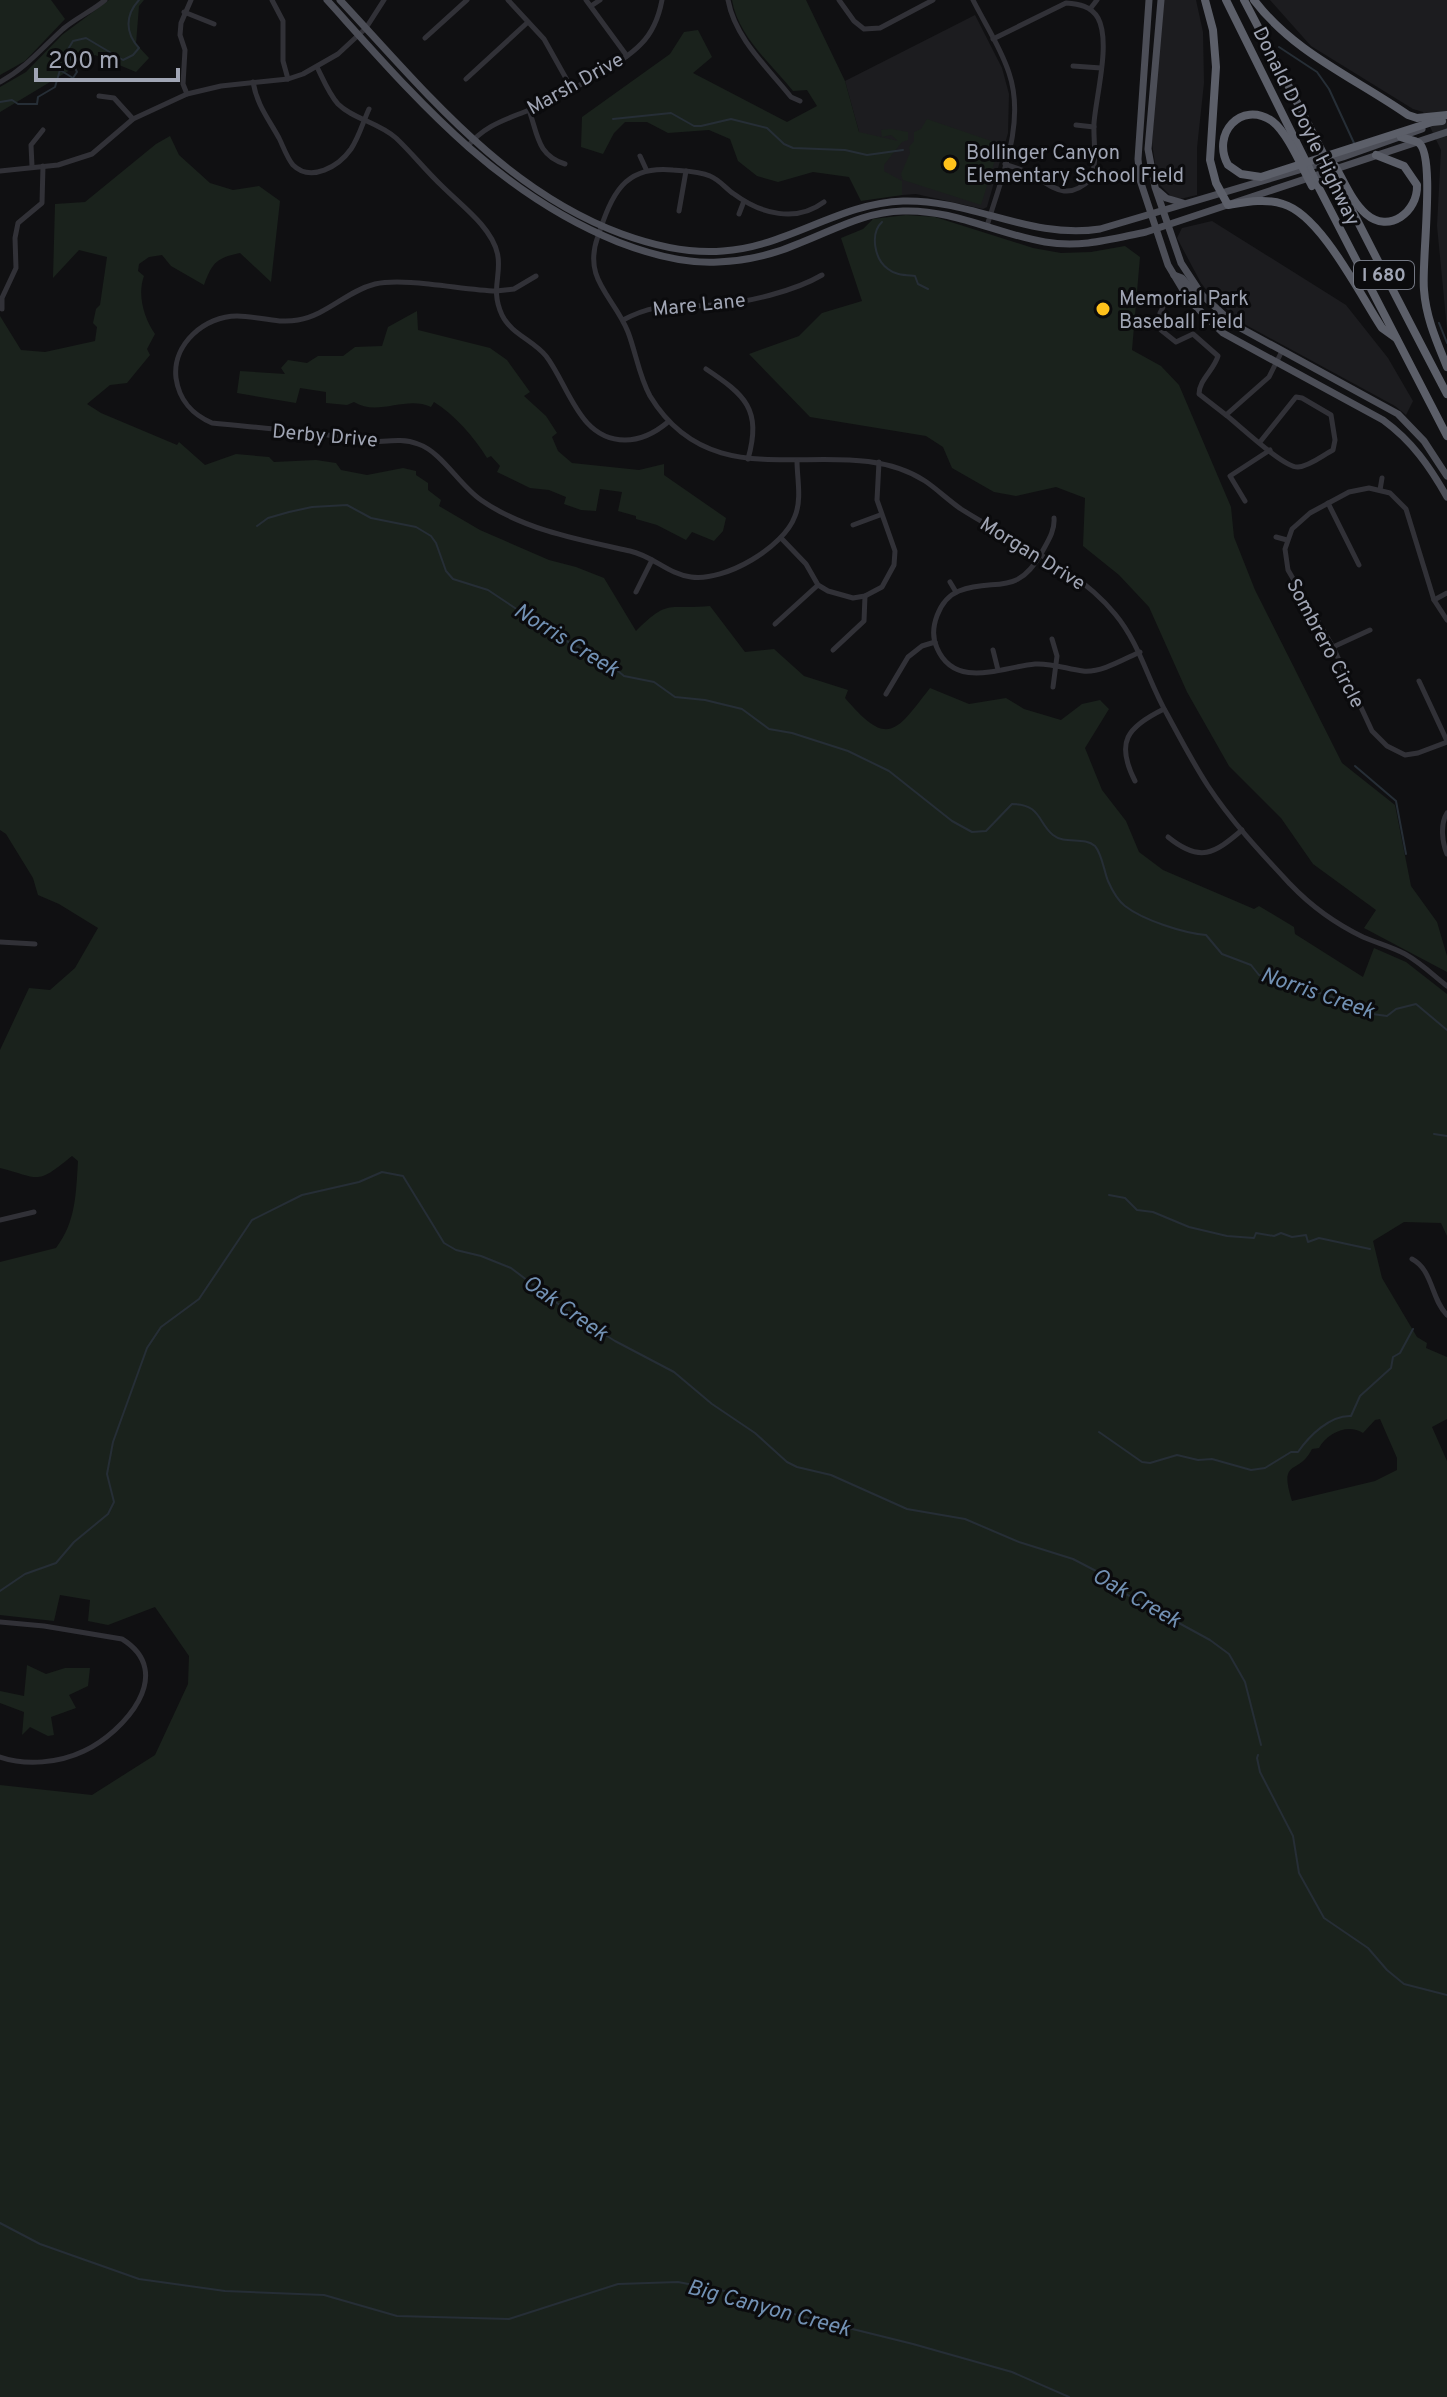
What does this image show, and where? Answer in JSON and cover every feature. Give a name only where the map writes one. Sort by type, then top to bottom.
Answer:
[{"type":"highway","points":[[1205,0],[1213,30],[1216,67],[1210,160],[1221,193],[1228,205],[1274,201],[1292,207],[1307,217],[1382,328],[1397,338]]},
{"type":"highway","name":"Donald D Doyle Highway","points":[[1226,0],[1447,436]]},
{"type":"highway","name":"Donald D Doyle Highway","points":[[1244,0],[1447,394]]},
{"type":"highway","points":[[1254,0],[1279,29],[1300,46],[1408,115],[1445,119]]},
{"type":"highway","points":[[1320,190],[1312,187],[1282,133],[1272,121],[1248,116],[1240,118],[1227,129],[1222,142],[1224,158],[1233,170],[1261,177],[1293,174],[1344,158],[1445,119]]},
{"type":"highway","points":[[1401,137],[1418,142],[1423,149],[1428,186],[1424,294],[1429,321],[1447,367]]},
{"type":"highway","points":[[1324,154],[1331,158],[1363,211],[1377,220],[1394,221],[1413,206],[1417,185],[1404,166],[1376,155]]},
{"type":"main road","points":[[327,0],[469,144],[600,230],[671,248],[725,251],[763,245],[838,215],[886,202],[935,203],[1042,242],[1079,245],[1107,242],[1228,205],[1293,174]]},
{"type":"main road","points":[[340,0],[469,144]]},
{"type":"main road","points":[[1149,0],[1137,140],[1140,180],[1174,275],[1189,300],[1223,333],[1383,420],[1401,433],[1429,465],[1447,497]]},
{"type":"main road","points":[[1161,0],[1148,149],[1155,187],[1175,252],[1200,291],[1235,325],[1398,414],[1424,441],[1447,476]]},
{"type":"main road","points":[[1344,158],[1445,119]]},
{"type":"main road","points":[[1344,158],[1376,155],[1447,132]]},
{"type":"main road","points":[[988,222],[1071,232],[1110,227],[1293,174]]},
{"type":"main road","points":[[1155,187],[1166,198],[1185,203]]},
{"type":"main road","points":[[1174,275],[1182,278],[1194,292],[1200,291]]},
{"type":"street","points":[[0,82],[17,73],[65,28],[105,0]]},
{"type":"street","points":[[187,94],[183,84],[185,50],[180,35],[184,12],[191,0]]},
{"type":"street","points":[[272,0],[283,21],[283,61],[288,79]]},
{"type":"street","points":[[0,171],[67,163],[92,154],[133,119],[187,94],[221,86],[288,79],[317,67],[338,54],[366,28],[384,0]]},
{"type":"street","points":[[425,38],[467,0]]},
{"type":"street","points":[[508,0],[544,39],[572,89]]},
{"type":"street","points":[[586,0],[627,56]]},
{"type":"street","points":[[591,6],[600,0]]},
{"type":"street","name":"Marsh Drive","points":[[469,144],[496,122],[572,89],[627,56],[651,32],[662,0]]},
{"type":"street","points":[[728,0],[731,17],[739,33],[791,97],[800,101]]},
{"type":"street","points":[[839,0],[864,29],[880,28],[933,0]]},
{"type":"street","points":[[973,0],[1009,73],[1014,91],[1014,133],[988,222]]},
{"type":"street","points":[[1090,9],[1097,0]]},
{"type":"street","points":[[993,39],[1057,5],[1078,4],[1090,9],[1098,18],[1102,30],[1094,127],[1095,169],[1091,179],[1076,189],[1059,190],[1005,164]]},
{"type":"street","points":[[184,12],[214,24]]},
{"type":"street","points":[[466,79],[528,22]]},
{"type":"street","points":[[1073,66],[1101,68]]},
{"type":"street","points":[[317,67],[340,106],[381,125],[483,226],[499,252],[496,291],[503,317],[512,329],[538,347],[549,360],[591,428],[618,440],[634,440],[649,436],[668,422]]},
{"type":"street","points":[[253,82],[257,104],[291,162],[305,172],[325,171],[341,160],[351,149],[369,109]]},
{"type":"street","points":[[99,96],[114,98],[133,119]]},
{"type":"street","points":[[529,110],[542,149],[548,157],[565,164]]},
{"type":"street","points":[[1076,125],[1094,127]]},
{"type":"street","points":[[32,166],[31,145],[43,130]]},
{"type":"street","points":[[640,156],[646,169]]},
{"type":"street","points":[[2,309],[2,298],[16,268],[15,229],[42,203],[43,166]]},
{"type":"street","points":[[600,230],[620,188],[629,178],[646,169],[686,171],[715,178],[744,201],[788,216],[812,211],[824,202]]},
{"type":"street","points":[[679,211],[686,171]]},
{"type":"street","points":[[739,214],[744,201]]},
{"type":"street","name":"Morgan Drive","points":[[600,230],[594,250],[595,274],[600,288],[623,320],[644,383],[668,422],[707,445],[748,459],[879,462],[913,475],[961,509],[1084,583],[1106,603],[1130,634],[1164,709],[1208,787],[1292,886],[1320,911],[1365,938],[1405,954],[1447,986]]},
{"type":"street","name":"Mare Lane","points":[[623,320],[656,306],[711,306],[746,301],[822,275]]},
{"type":"street","points":[[496,291],[514,289],[536,276]]},
{"type":"street","name":"Derby Drive","points":[[496,291],[386,283],[358,290],[334,306],[299,320],[269,321],[236,316],[216,320],[197,330],[179,353],[178,388],[194,413],[212,423],[328,435],[363,442],[406,440],[421,445],[437,456],[462,485],[503,513],[564,536],[638,553],[679,575],[712,577],[729,572],[782,539]]},
{"type":"street","points":[[1166,301],[1160,313],[1161,330],[1176,342],[1193,334],[1218,356],[1214,368],[1200,385],[1199,394],[1270,450],[1290,465],[1297,467],[1333,450],[1335,440],[1331,415],[1296,397],[1260,442]]},
{"type":"street","points":[[1226,415],[1269,377],[1282,351]]},
{"type":"street","points":[[706,369],[733,387],[750,409],[753,439],[748,459]]},
{"type":"street","points":[[1245,501],[1230,476],[1270,450]]},
{"type":"street","points":[[797,461],[797,511],[782,539],[806,564],[818,585],[853,598],[882,587],[894,565],[893,542],[880,515],[876,483],[879,462]]},
{"type":"street","points":[[1380,490],[1382,478]]},
{"type":"street","points":[[1276,537],[1287,540],[1299,521],[1359,489],[1390,493],[1406,509],[1434,600],[1447,620]]},
{"type":"street","points":[[1328,503],[1359,565]]},
{"type":"street","points":[[853,525],[880,515]]},
{"type":"street","points":[[1054,518],[1054,526],[1040,556],[1027,573],[996,587],[956,592],[941,608],[936,618],[935,642],[944,660],[957,669],[978,674],[1036,664],[1091,671],[1140,652]]},
{"type":"street","name":"Sombrero Circle","points":[[1287,540],[1288,570],[1333,647],[1372,731],[1404,758],[1447,741]]},
{"type":"street","points":[[636,592],[652,560]]},
{"type":"street","points":[[950,582],[956,592]]},
{"type":"street","points":[[775,624],[818,585]]},
{"type":"street","points":[[1434,600],[1447,593]]},
{"type":"street","points":[[833,650],[864,621],[865,596]]},
{"type":"street","points":[[1333,647],[1370,630]]},
{"type":"street","points":[[1052,639],[1057,649],[1053,687]]},
{"type":"street","points":[[886,694],[892,680],[915,650],[935,642]]},
{"type":"street","points":[[993,650],[998,670]]},
{"type":"street","points":[[1419,681],[1447,741]]},
{"type":"street","points":[[1135,781],[1124,752],[1125,740],[1145,718],[1164,709]]},
{"type":"street","points":[[1443,815],[1447,854]]},
{"type":"street","points":[[1168,837],[1190,852],[1201,854],[1216,850],[1242,830]]},
{"type":"street","points":[[0,942],[35,944]]},
{"type":"street","points":[[0,1220],[34,1212]]},
{"type":"street","points":[[1412,1259],[1421,1264],[1435,1299],[1447,1315]]},
{"type":"street","points":[[0,1622],[122,1639],[140,1657],[146,1677],[143,1692],[113,1733],[83,1752],[45,1762],[19,1762],[0,1757]]},
{"type":"shaded area","points":[[0,0],[51,0],[65,19],[25,61],[0,75]]},
{"type":"shaded area","points":[[109,0],[144,0],[139,6],[136,44],[149,58],[136,72],[95,55],[0,112],[0,87],[26,72],[62,35]]},
{"type":"shaded area","points":[[732,0],[806,0],[845,81],[859,132],[898,141],[891,135],[882,137],[881,130],[908,132],[908,140],[902,142],[884,165],[884,171],[902,181],[902,195],[861,201],[849,177],[813,172],[778,182],[757,176],[738,161],[730,139],[709,130],[668,133],[647,122],[625,122],[614,133],[603,154],[581,147],[582,117],[670,54],[684,32],[698,30],[712,57],[693,73],[787,122],[817,106],[807,90],[793,91],[756,49],[741,26]]},
{"type":"shaded area","points":[[1162,0],[1196,0],[1203,32],[1204,83],[1197,148],[1197,195],[1180,199],[1172,197],[1158,183],[1152,143]]},
{"type":"shaded area","points":[[1270,0],[1447,0],[1447,329],[1437,226],[1441,150],[1423,112],[1413,109],[1311,46]]},
{"type":"shaded area","points":[[975,15],[1002,68],[1009,94],[1008,133],[987,207],[983,209],[916,194],[877,197],[845,81]]},
{"type":"shaded area","name":"Bollinger Canyon Elementary School Field","points":[[927,119],[1000,144],[981,205],[903,180],[901,174],[910,153],[909,147],[914,141],[914,132],[921,129]]},
{"type":"shaded area","points":[[170,136],[179,155],[210,183],[233,190],[259,186],[280,201],[271,282],[240,253],[216,263],[204,285],[171,266],[162,255],[149,257],[139,264],[138,271],[144,276],[141,291],[143,306],[155,334],[147,349],[150,355],[127,383],[110,385],[87,404],[177,445],[179,442],[205,465],[236,454],[269,457],[274,462],[316,460],[336,463],[341,470],[367,475],[403,468],[416,471],[416,475],[428,483],[428,490],[441,500],[439,506],[480,530],[549,560],[604,578],[636,631],[663,610],[710,606],[745,652],[774,649],[804,676],[848,690],[845,698],[860,714],[882,729],[899,724],[930,688],[969,704],[1006,698],[1024,709],[1061,720],[1082,704],[1100,700],[1109,709],[1085,748],[1102,790],[1126,821],[1139,852],[1163,870],[1254,909],[1259,906],[1294,927],[1295,934],[1363,977],[1374,948],[1406,962],[1447,994],[1447,1236],[1441,1223],[1404,1222],[1373,1241],[1382,1278],[1417,1337],[1427,1343],[1426,1348],[1447,1357],[1447,1419],[1432,1427],[1447,1461],[1447,2397],[0,2397],[0,1785],[92,1795],[155,1755],[188,1684],[189,1656],[155,1607],[108,1625],[88,1621],[90,1600],[60,1595],[54,1621],[0,1615],[0,1262],[56,1248],[71,1217],[78,1161],[72,1156],[51,1172],[38,1177],[0,1168],[0,1050],[29,988],[50,990],[75,968],[98,928],[38,895],[33,878],[6,834],[0,830],[0,316],[21,350],[45,352],[95,341],[97,327],[93,323],[100,305],[107,257],[79,250],[53,278],[55,204],[85,202]],"holes":[[[1380,1419],[1397,1458],[1397,1470],[1375,1481],[1292,1501],[1287,1478],[1289,1472],[1312,1449],[1319,1448],[1338,1431],[1351,1429],[1363,1433],[1375,1420]]]},
{"type":"shaded area","points":[[906,215],[935,217],[1033,248],[1061,253],[1125,246],[1140,257],[1132,350],[1161,366],[1179,385],[1231,507],[1234,537],[1255,590],[1342,763],[1395,805],[1411,886],[1437,922],[1447,956],[1447,972],[1364,928],[1376,910],[1313,864],[1281,818],[1229,766],[1187,692],[1149,607],[1119,575],[1083,546],[1085,498],[1056,487],[1016,496],[994,492],[952,468],[943,447],[926,436],[810,417],[749,354],[799,336],[822,313],[862,301],[841,238],[863,229],[873,219]]},
{"type":"shaded area","points":[[1212,221],[1346,305],[1388,358],[1413,401],[1406,415],[1395,406],[1246,325],[1211,296],[1177,238],[1182,228]]},
{"type":"shaded area","points":[[417,311],[418,330],[490,348],[507,360],[530,392],[524,396],[546,416],[557,433],[552,437],[558,451],[572,463],[639,470],[664,464],[664,475],[726,518],[723,531],[714,541],[692,532],[686,540],[657,525],[636,519],[636,516],[618,511],[622,492],[600,489],[596,511],[564,504],[566,497],[549,490],[530,488],[497,472],[500,466],[491,456],[487,458],[464,427],[434,402],[431,407],[412,403],[373,407],[354,402],[347,405],[326,403],[326,392],[300,388],[296,403],[237,393],[240,371],[285,374],[281,368],[288,360],[307,363],[318,356],[343,356],[355,347],[382,346],[388,327]]},
{"type":"shaded area","points":[[27,1665],[46,1674],[65,1668],[90,1668],[88,1686],[69,1695],[76,1708],[51,1717],[54,1735],[48,1736],[30,1727],[22,1735],[24,1712],[0,1703],[0,1691],[24,1696]]},
{"type":"waterway","points":[[0,102],[12,100],[18,104],[37,104],[38,97],[55,87],[60,70],[73,78],[77,72],[67,51],[73,41],[86,38],[123,60],[133,55],[139,48],[128,24],[139,0]]},
{"type":"waterway","points":[[1279,47],[1317,72],[1329,89],[1354,143]]},
{"type":"waterway","points":[[613,119],[671,113],[694,126],[731,119],[767,128],[793,148],[845,150],[867,155],[903,150]]},
{"type":"waterway","points":[[882,222],[876,233],[875,246],[883,265],[894,272],[915,276],[918,284],[928,289]]},
{"type":"waterway","points":[[1439,323],[1447,343]]},
{"type":"waterway","name":"Norris Creek","points":[[257,526],[268,518],[289,512],[347,505],[371,518],[416,527],[436,543],[446,571],[453,579],[488,590],[560,638],[602,658],[624,676],[654,682],[675,697],[742,709],[769,729],[848,751],[889,771],[952,821],[972,832],[986,831],[1012,804],[1029,807],[1058,838],[1085,841],[1095,846],[1115,895],[1125,906],[1142,916],[1175,929],[1206,935],[1222,954],[1251,965],[1259,975],[1336,998],[1365,1013],[1387,1016],[1396,1009],[1416,1004],[1447,1030]]},
{"type":"waterway","points":[[1355,766],[1396,801],[1406,854]]},
{"type":"waterway","points":[[1434,1134],[1447,1136]]},
{"type":"waterway","name":"Oak Creek","points":[[0,1591],[25,1574],[56,1563],[74,1542],[108,1514],[114,1502],[107,1474],[113,1442],[147,1348],[161,1327],[199,1299],[252,1220],[302,1195],[359,1182],[382,1172],[403,1176],[444,1243],[511,1268],[569,1312],[674,1372],[712,1404],[755,1433],[787,1462],[831,1475],[907,1509],[965,1519],[1019,1542],[1073,1559],[1098,1572],[1124,1593],[1210,1640],[1229,1654],[1245,1682],[1261,1745]]},
{"type":"waterway","points":[[1109,1195],[1125,1198],[1137,1210],[1153,1212],[1189,1227],[1227,1236],[1254,1238],[1256,1233],[1274,1236],[1281,1233],[1292,1237],[1306,1235],[1308,1242],[1319,1238],[1370,1249]]},
{"type":"waterway","points":[[1099,1432],[1142,1462],[1150,1463],[1177,1455],[1198,1460],[1212,1459],[1251,1470],[1265,1468],[1291,1452],[1298,1452],[1314,1433],[1328,1423],[1351,1416],[1360,1396],[1391,1368],[1393,1357],[1400,1353],[1413,1329]]},
{"type":"waterway","name":"Oak Creek","points":[[1258,1755],[1260,1772],[1293,1836],[1299,1873],[1324,1918],[1368,1948],[1404,1984],[1447,1995]]},
{"type":"waterway","name":"Big Canyon Creek","points":[[0,2223],[40,2244],[139,2279],[225,2291],[324,2295],[397,2316],[509,2319],[618,2284],[678,2282],[730,2292],[800,2316],[1012,2372],[1069,2397]]},
{"type":"place","name":"Bollinger Canyon Elementary School Field","points":[[950,164]]},
{"type":"place","name":"Memorial Park Baseball Field","points":[[1103,309]]}]
